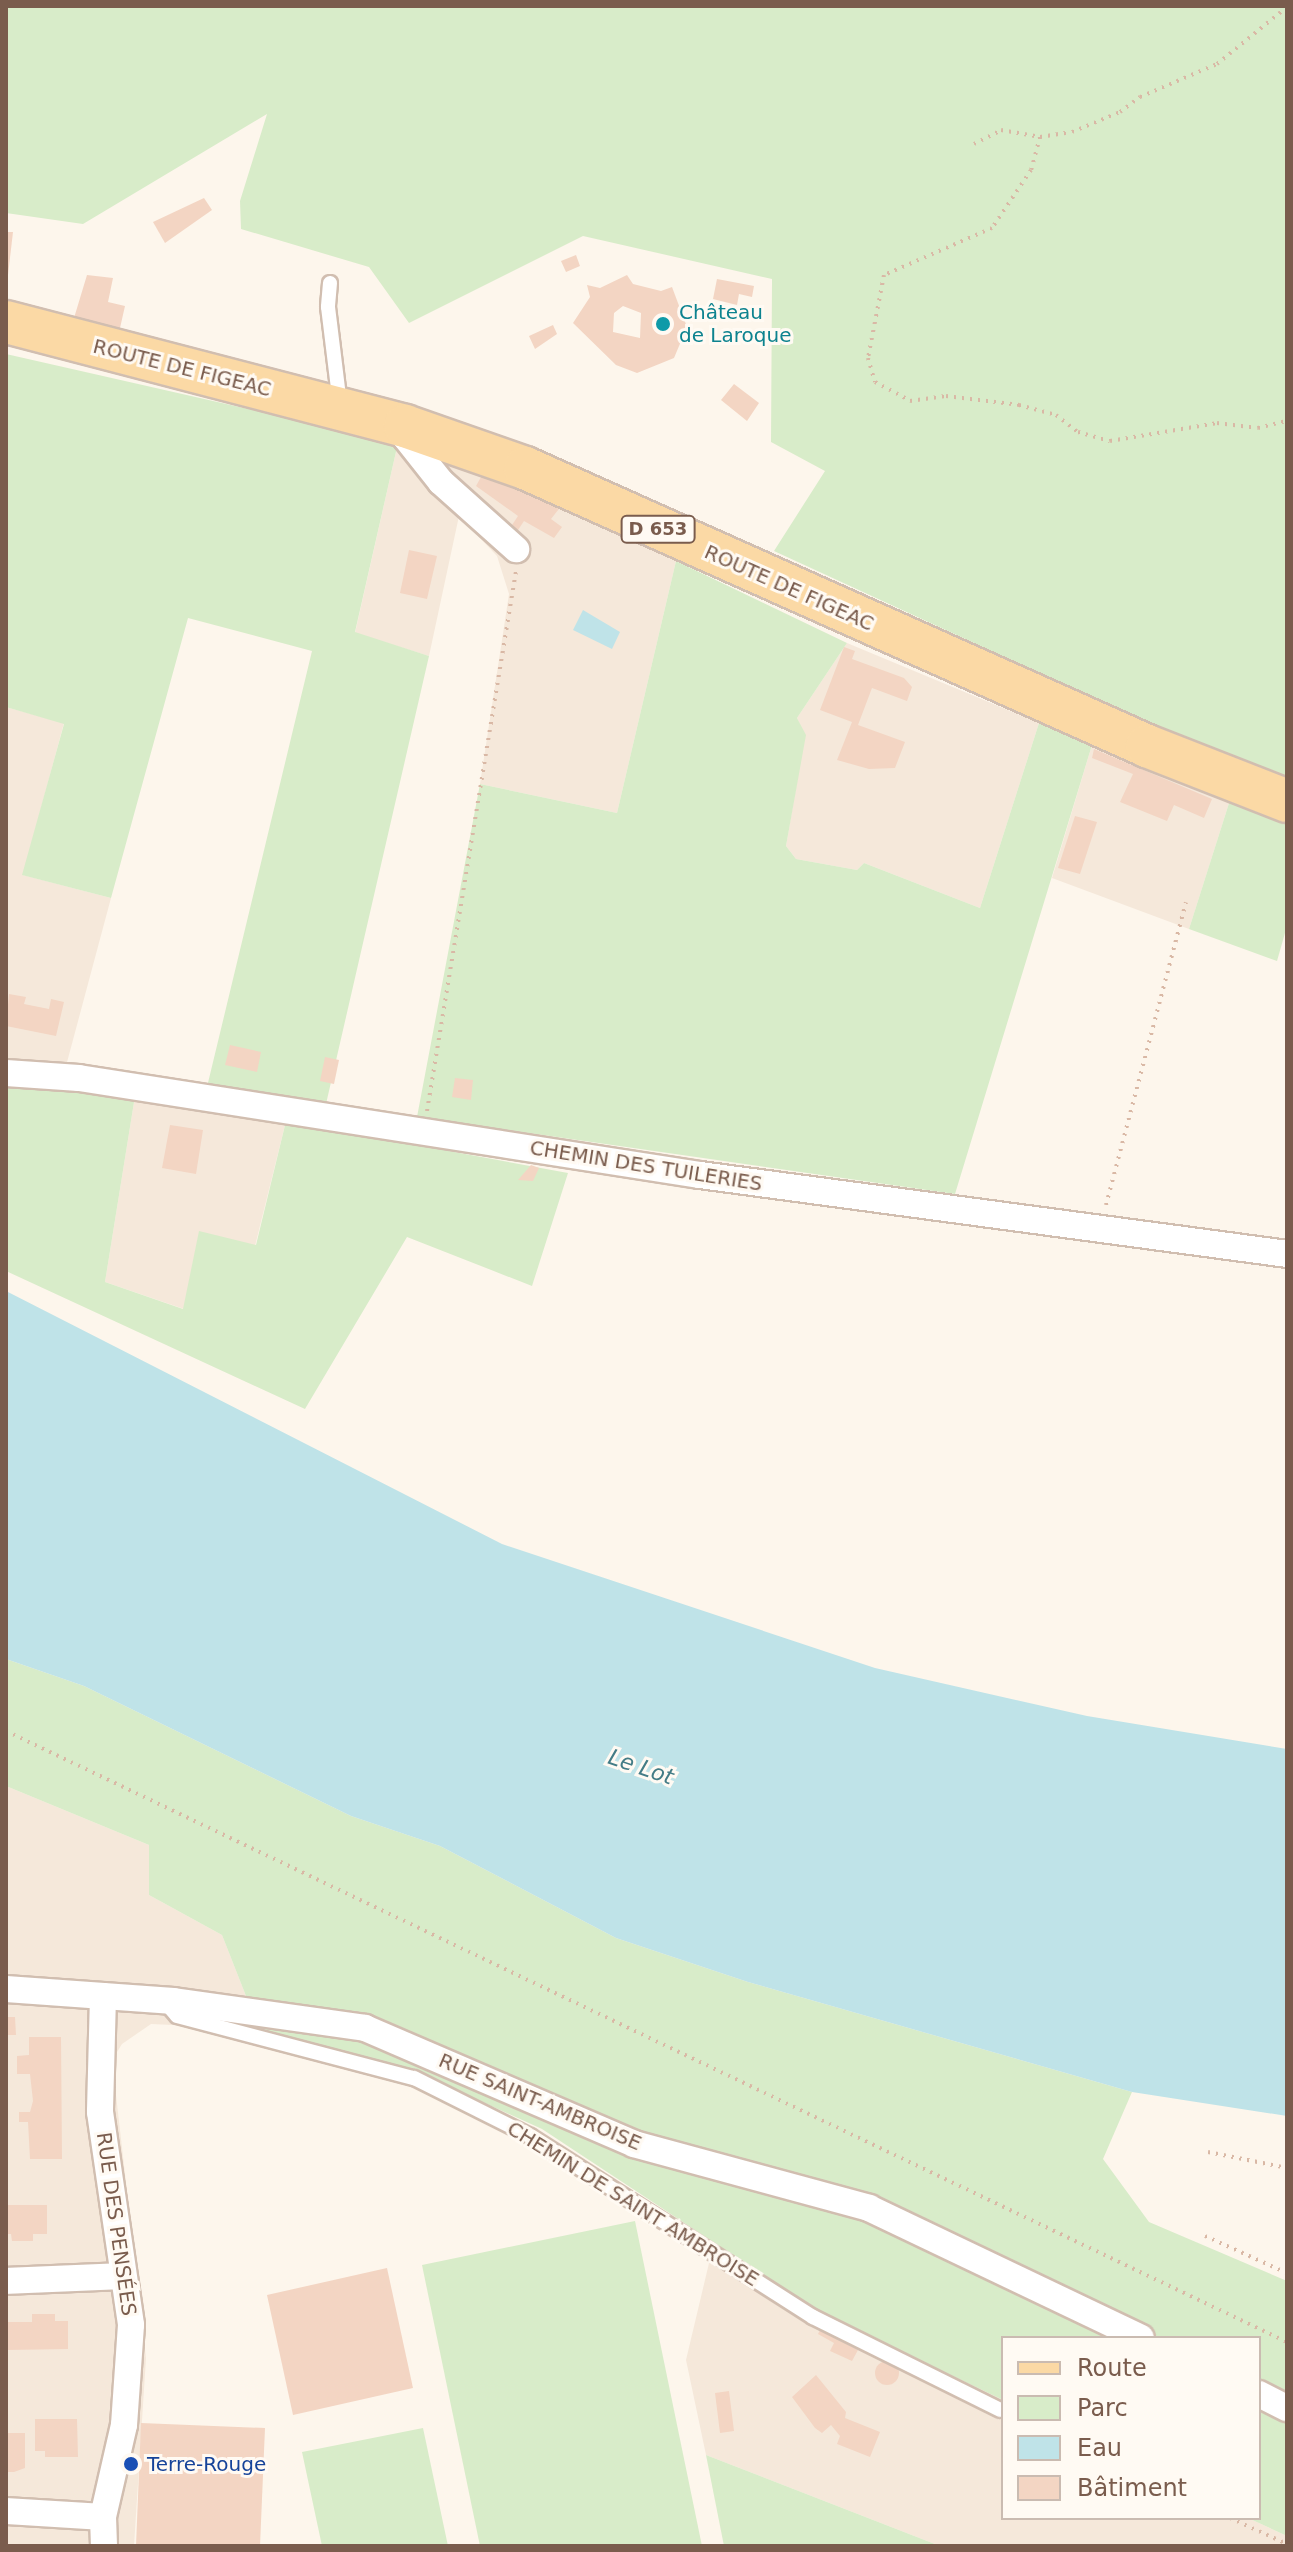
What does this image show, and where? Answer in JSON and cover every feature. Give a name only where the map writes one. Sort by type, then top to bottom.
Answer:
[{"type":"main road","name":"ROUTE DE FIGEAC","points":[[6,322],[405,426],[525,468],[1147,746],[1287,801]]},
{"type":"street","points":[[405,426],[406,438],[441,482],[516,549]]},
{"type":"street","name":"CHEMIN DES TUILERIES","points":[[6,1073],[79,1078],[1099,1232],[1287,1254]]},
{"type":"street","name":"RUE SAINT-AMBROISE","points":[[6,1989],[165,2001],[365,2028],[634,2144],[869,2208],[1137,2336]]},
{"type":"street","name":"RUE DES PENSÉES","points":[[103,1996],[100,2112],[131,2325],[124,2425],[103,2517],[104,2546]]},
{"type":"street","points":[[6,2281],[123,2276]]},
{"type":"street","points":[[1261,2395],[1287,2408]]},
{"type":"street","points":[[6,2511],[103,2517]]},
{"type":"lane","points":[[330,283],[328,307],[341,409]]},
{"type":"lane","name":"CHEMIN DE SAINT AMBROISE","points":[[165,2001],[177,2016],[414,2078],[530,2136],[813,2317],[1000,2410]]},
{"type":"path","points":[[974,144],[1001,130],[1040,137],[1072,132],[1217,64],[1287,7]]},
{"type":"path","points":[[1040,137],[1031,170],[992,228],[884,275],[868,358],[875,382],[910,401],[946,396],[1019,405],[1056,415],[1078,432],[1110,441],[1217,423],[1258,428],[1287,421]]},
{"type":"path","points":[[423,1132],[515,600],[516,549]]},
{"type":"path","points":[[1099,1232],[1186,902]]},
{"type":"path","points":[[6,1731],[1287,2342]]},
{"type":"path","points":[[1208,2152],[1287,2168]]},
{"type":"path","points":[[1205,2236],[1287,2273]]},
{"type":"path","points":[[1234,2520],[1287,2544]]},
{"type":"shaded area","points":[[398,443],[576,511],[676,561],[617,813],[480,784],[509,594],[497,556],[459,516],[429,656],[355,633]]},
{"type":"shaded area","points":[[847,643],[1039,723],[980,908],[864,863],[857,870],[796,859],[786,846],[805,735],[797,718]]},
{"type":"shaded area","points":[[6,707],[64,723],[23,875],[111,898],[66,1066],[6,1059]]},
{"type":"shaded area","points":[[1092,745],[1230,800],[1189,929],[1052,878]]},
{"type":"shaded area","points":[[135,1096],[286,1121],[255,1246],[184,1309],[105,1282]]},
{"type":"shaded area","points":[[6,1786],[149,1845],[149,1895],[222,1935],[259,2029],[151,2024],[122,2044],[112,2060],[146,2358],[134,2546],[6,2546]]},
{"type":"shaded area","points":[[714,2242],[821,2313],[1001,2399],[1001,2520],[1252,2520],[1287,2536],[1287,2546],[940,2546],[706,2455],[686,2360]]},
{"type":"green space","points":[[6,6],[1287,6],[1287,779],[1185,740],[774,551],[825,471],[771,442],[772,279],[583,236],[409,323],[369,267],[241,229],[240,201],[267,114],[83,224],[6,213]]},
{"type":"green space","points":[[6,354],[398,443],[355,632],[429,656],[326,1104],[207,1087],[312,651],[188,618],[111,898],[22,875],[64,724],[6,707]]},
{"type":"green space","points":[[676,561],[847,643],[797,718],[806,735],[786,846],[796,859],[857,870],[864,863],[980,908],[1039,723],[1092,745],[955,1194],[417,1117],[480,784],[617,813]]},
{"type":"green space","points":[[1230,800],[1287,822],[1287,926],[1277,961],[1189,929]]},
{"type":"green space","points":[[6,1086],[135,1096],[105,1282],[183,1309],[199,1231],[256,1245],[286,1121],[568,1173],[532,1286],[407,1237],[305,1409],[6,1271]]},
{"type":"green space","points":[[6,1659],[84,1686],[351,1816],[440,1846],[616,1938],[748,1982],[1132,2092],[1103,2159],[1149,2222],[1287,2281],[1287,2536],[1252,2520],[1261,2520],[1261,2336],[1001,2336],[1001,2399],[821,2313],[542,2129],[421,2074],[259,2029],[222,1935],[149,1895],[149,1845],[6,1786]]},
{"type":"green space","points":[[635,2221],[702,2546],[480,2546],[422,2265]]},
{"type":"green space","points":[[423,2428],[448,2546],[322,2546],[302,2452]]},
{"type":"green space","points":[[706,2455],[940,2546],[724,2546]]},
{"type":"water","points":[[583,610],[620,632],[612,649],[573,630]]},
{"type":"water","name":"Le Lot","points":[[6,1291],[502,1544],[875,1668],[1087,1716],[1287,1749],[1287,2116],[1132,2092],[748,1982],[616,1938],[440,1846],[351,1816],[84,1686],[6,1659]]},
{"type":"building","points":[[204,198],[212,210],[165,243],[153,222]]},
{"type":"building","points":[[6,232],[13,232],[8,275],[6,275]]},
{"type":"building","points":[[576,255],[580,266],[566,272],[561,261]]},
{"type":"building","points":[[87,275],[113,278],[108,302],[125,306],[120,328],[74,318]]},
{"type":"building","name":"Château de Laroque","points":[[627,275],[633,284],[661,291],[672,287],[687,327],[674,358],[637,373],[616,365],[573,323],[590,297],[587,285],[600,288]],"holes":[[[623,306],[641,313],[640,338],[613,332],[614,313]]]},
{"type":"building","points":[[717,279],[754,286],[752,297],[739,294],[737,305],[713,299]]},
{"type":"building","points":[[553,325],[557,334],[535,349],[529,336]]},
{"type":"building","points":[[734,384],[759,403],[747,421],[721,400]]},
{"type":"building","points":[[486,468],[562,505],[551,519],[562,527],[554,538],[524,521],[516,533],[510,528],[518,516],[476,486]]},
{"type":"building","points":[[409,550],[437,556],[427,599],[400,593]]},
{"type":"building","points":[[844,647],[855,651],[852,659],[904,678],[912,687],[907,701],[872,688],[858,725],[905,742],[895,768],[869,769],[837,760],[852,722],[820,710]]},
{"type":"building","points":[[1094,749],[1212,799],[1204,818],[1174,805],[1167,821],[1120,802],[1133,774],[1092,758]]},
{"type":"building","points":[[1075,816],[1097,822],[1080,874],[1058,868]]},
{"type":"building","points":[[9,994],[26,997],[24,1004],[49,1009],[51,999],[64,1002],[56,1036],[6,1026]]},
{"type":"building","points":[[230,1045],[261,1052],[257,1072],[225,1065]]},
{"type":"building","points":[[325,1057],[339,1060],[334,1084],[320,1081]]},
{"type":"building","points":[[455,1078],[473,1080],[471,1100],[452,1097]]},
{"type":"building","points":[[170,1125],[203,1130],[196,1174],[162,1168]]},
{"type":"building","points":[[531,1165],[539,1168],[533,1181],[518,1180]]},
{"type":"building","points":[[6,2017],[15,2017],[16,2035],[6,2035]]},
{"type":"building","points":[[29,2037],[61,2037],[62,2159],[30,2159],[28,2122],[19,2122],[19,2112],[30,2112],[33,2101],[30,2074],[17,2074],[17,2056],[29,2055]]},
{"type":"building","points":[[6,2205],[47,2205],[47,2234],[33,2234],[33,2241],[12,2241],[11,2234],[6,2234]]},
{"type":"building","points":[[387,2268],[413,2388],[293,2415],[267,2295]]},
{"type":"building","points":[[32,2314],[55,2314],[55,2321],[68,2321],[68,2349],[6,2350],[6,2322],[32,2322]]},
{"type":"building","points":[[820,2330],[858,2350],[852,2361],[830,2351],[834,2343],[818,2334]]},
{"type":"building","points":[[887,2361],[896,2364],[899,2373],[896,2382],[887,2385],[878,2382],[875,2373],[878,2364]]},
{"type":"building","points":[[816,2375],[846,2412],[845,2418],[880,2432],[870,2457],[837,2444],[840,2436],[831,2425],[822,2433],[815,2428],[792,2397]]},
{"type":"building","points":[[729,2391],[734,2431],[720,2433],[715,2393]]},
{"type":"building","points":[[35,2419],[77,2419],[78,2457],[45,2457],[45,2451],[35,2451]]},
{"type":"building","points":[[141,2423],[265,2428],[260,2546],[136,2546]]},
{"type":"building","points":[[6,2433],[25,2433],[25,2468],[6,2472]]},
{"type":"place","name":"Château de Laroque","points":[[663,324]]},
{"type":"place","name":"Terre-Rouge","points":[[131,2464]]}]
